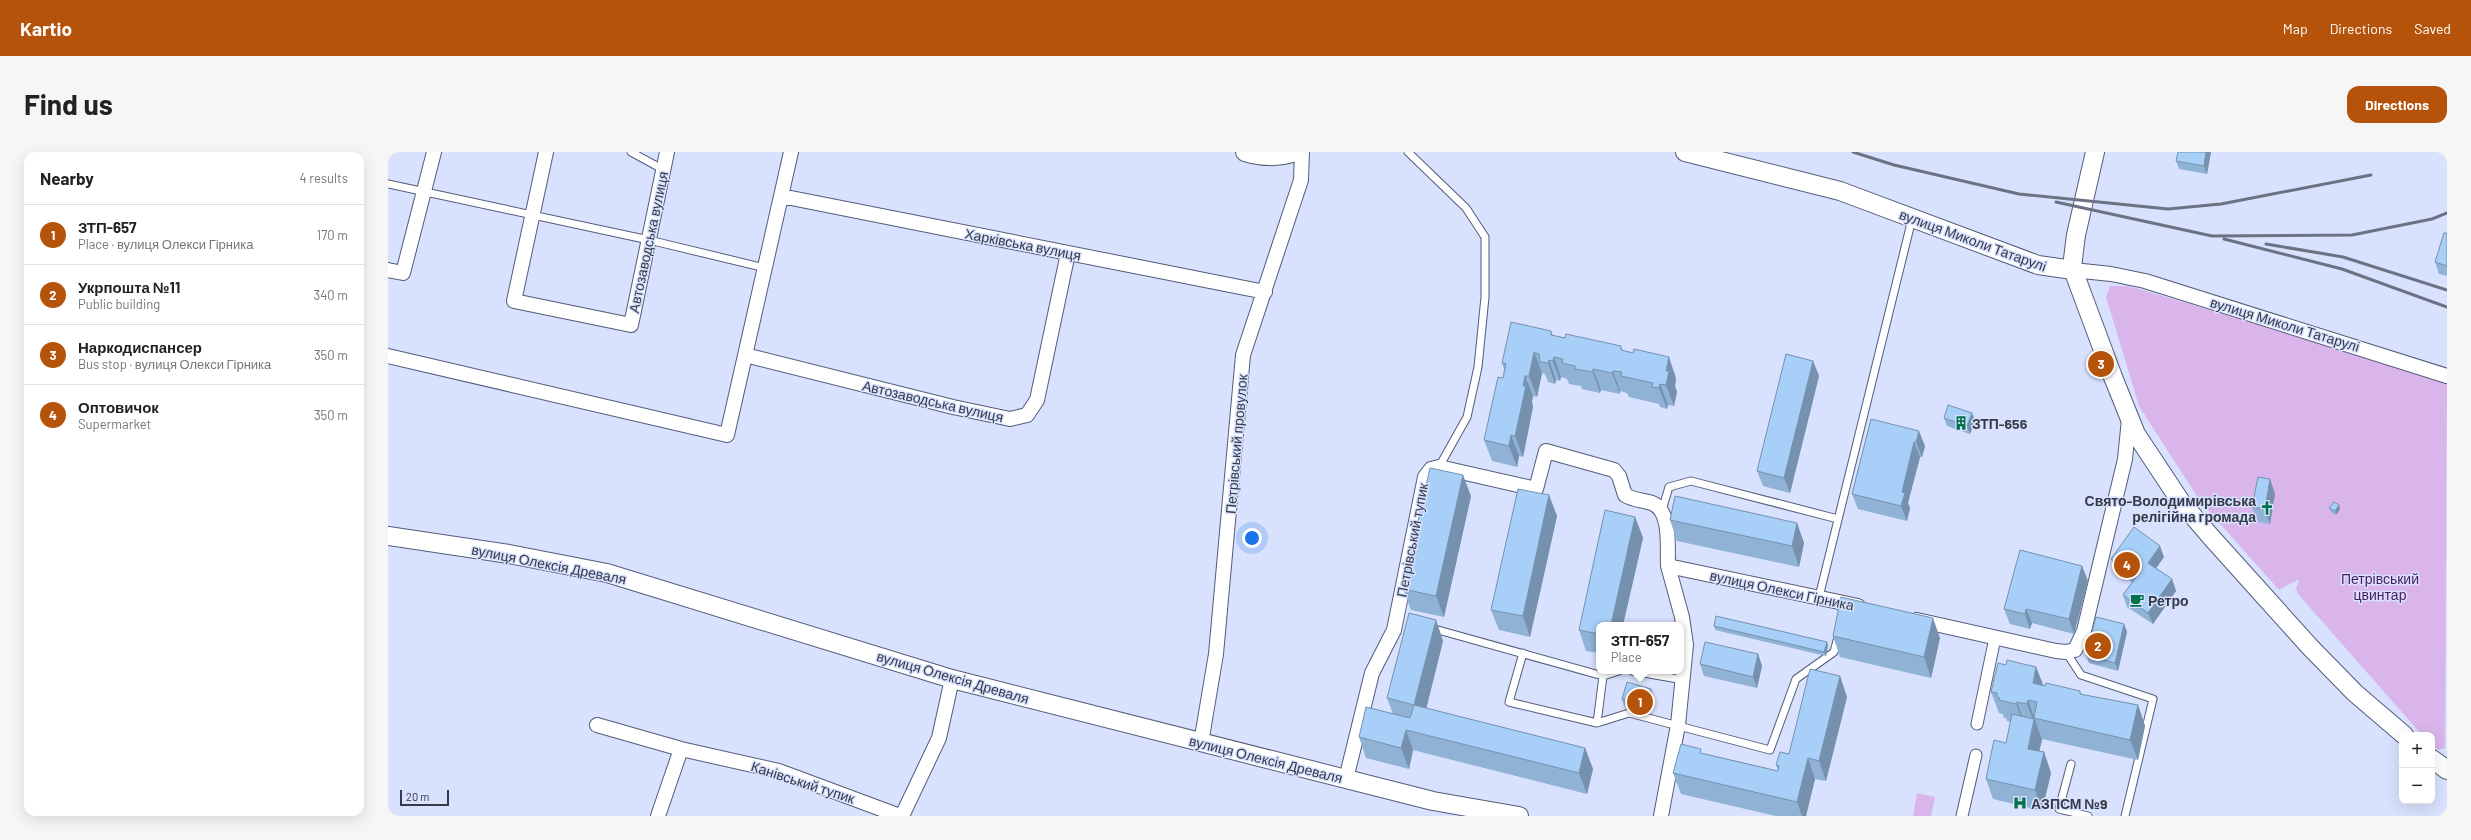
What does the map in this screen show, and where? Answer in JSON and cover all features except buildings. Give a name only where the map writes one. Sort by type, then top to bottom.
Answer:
[{"type":"street","points":[[388,270],[403,273],[434,152]]},
{"type":"street","name":"Автозаводська вулиця","points":[[546,152],[514,301],[631,325],[667,152]]},
{"type":"street","points":[[388,356],[727,435],[791,152]]},
{"type":"street","points":[[1245,152],[1262,157],[1282,157],[1295,152]]},
{"type":"street","name":"Петрівський провулок","points":[[1201,742],[1216,654],[1243,355],[1301,180],[1302,152]]},
{"type":"street","name":"вулиця Миколи Татарулі","points":[[1685,152],[1840,191],[2038,265],[2111,274],[2145,281],[2447,376]]},
{"type":"street","points":[[2095,152],[2074,243],[2073,270],[2129,419],[2182,502],[2211,537],[2345,683],[2401,732]]},
{"type":"street","name":"Харківська вулиця","points":[[781,196],[1265,292]]},
{"type":"street","name":"Автозаводська вулиця","points":[[745,355],[953,407],[1010,419],[1027,415],[1037,400],[1068,253]]},
{"type":"street","points":[[1902,616],[1995,638],[2066,652],[2075,650],[2084,631],[2126,459],[2129,419]]},
{"type":"street","name":"Петрівський тупик","points":[[1346,779],[1372,673],[1400,619],[1425,477],[1431,469],[1439,467],[1536,488],[1546,451],[1614,470],[1619,476],[1624,495],[1653,504],[1662,510]]},
{"type":"street","points":[[1662,510],[1666,522],[1668,566],[1683,622]]},
{"type":"street","name":"вулиця Олексія Древаля","points":[[388,536],[509,554],[607,573],[952,679],[1433,801],[1519,816]]},
{"type":"street","name":"вулиця Олекси Гірника","points":[[1668,566],[1819,597],[1847,607],[1871,609]]},
{"type":"street","points":[[1661,816],[1678,725],[1684,680],[1686,645],[1684,631]]},
{"type":"street","points":[[1977,724],[1995,638]]},
{"type":"street","points":[[901,816],[939,738],[952,679]]},
{"type":"street","name":"Канівський тупик","points":[[597,724],[681,750],[779,771],[901,816]]},
{"type":"street","points":[[658,816],[681,750]]},
{"type":"street","points":[[1962,816],[1976,755]]},
{"type":"lane","points":[[630,152],[664,170]]},
{"type":"lane","points":[[1408,152],[1466,208],[1485,237],[1486,298],[1478,367],[1466,417],[1439,467]]},
{"type":"lane","points":[[388,184],[649,240],[765,268]]},
{"type":"lane","points":[[1819,597],[1912,219]]},
{"type":"lane","points":[[1662,510],[1669,487],[1691,481],[1838,519]]},
{"type":"lane","points":[[1426,626],[1603,676],[1609,674]]},
{"type":"lane","points":[[1523,653],[1509,702],[1597,723],[1629,713],[1770,750],[1796,679],[1834,652],[1840,631]]},
{"type":"lane","points":[[2066,652],[2081,675],[2152,699],[2125,816]]},
{"type":"lane","points":[[1649,674],[1684,680]]},
{"type":"lane","points":[[1597,723],[1603,676]]},
{"type":"lane","points":[[2071,764],[2059,809],[2088,816]]},
{"type":"green space","name":"Петрівський цвинтар","points":[[2110,286],[2129,286],[2447,381],[2445,748],[2438,750],[2435,748],[2435,732],[2419,732],[2298,594],[2296,589],[2299,579],[2279,590],[2200,501],[2139,406],[2106,297]]},
{"type":"green space","points":[[1917,793],[1935,797],[1931,816],[1913,816]]},
{"type":"railway","points":[[1853,152],[1894,165],[2019,194],[2168,209],[2221,204],[2371,175]]},
{"type":"railway","points":[[2056,202],[2212,236],[2352,235],[2432,219],[2447,213]]},
{"type":"railway","points":[[2224,239],[2342,269],[2447,307]]},
{"type":"railway","points":[[2266,244],[2343,257],[2447,290]]},
{"type":"place","name":"Наркодиспансер","points":[[2101,364]]},
{"type":"place","name":"ЗТП-656","points":[[1961,423]]},
{"type":"place","name":"Свято-Володимирівська релігійна громада","points":[[2267,508]]},
{"type":"place","name":"Оптовичок","points":[[2127,565]]},
{"type":"place","name":"Ретро","points":[[2137,600]]},
{"type":"place","name":"Укрпошта №11","points":[[2098,646]]},
{"type":"place","name":"ЗТП-657","points":[[1640,702]]},
{"type":"place","name":"АЗПСМ №9","points":[[2020,803]]}]
